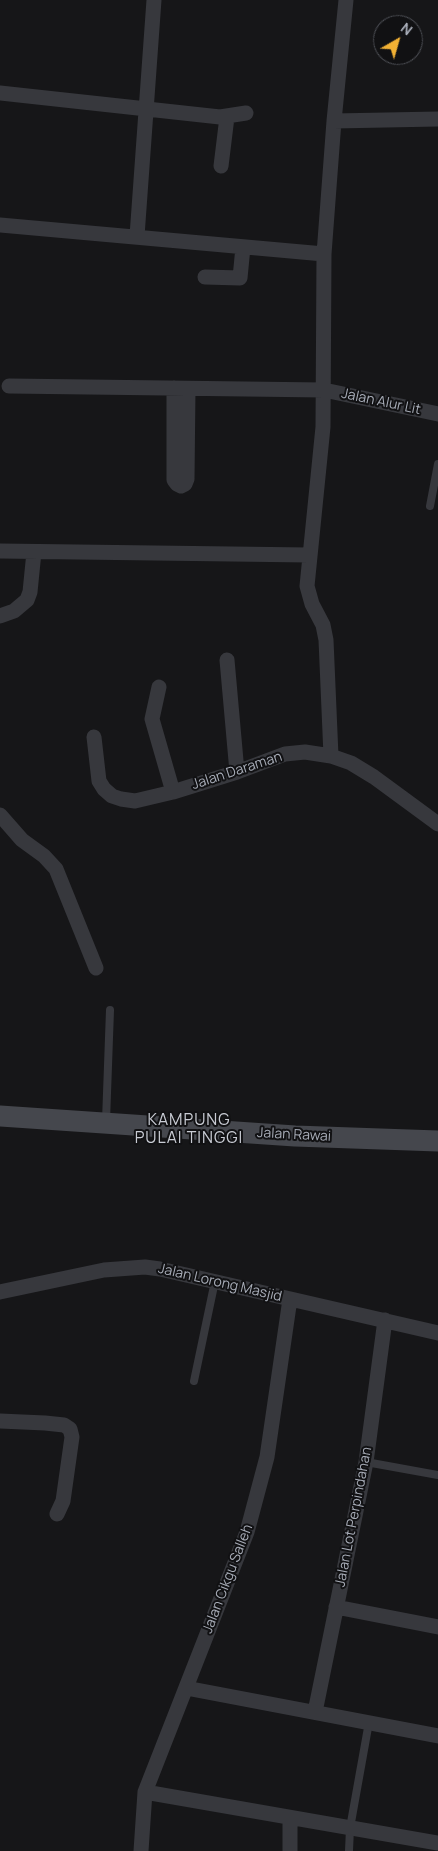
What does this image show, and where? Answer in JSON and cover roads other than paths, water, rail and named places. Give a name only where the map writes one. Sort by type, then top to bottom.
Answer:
[{"type":"main road","name":"Jalan Rawai","points":[[0,1116],[295,1136],[438,1141]]},
{"type":"street","points":[[137,236],[154,0]]},
{"type":"street","points":[[331,756],[326,640],[322,625],[308,594],[307,586],[323,427],[324,254],[334,121],[346,0]]},
{"type":"street","points":[[0,93],[227,118],[246,113]]},
{"type":"street","points":[[221,166],[227,118]]},
{"type":"street","points":[[334,121],[438,119]]},
{"type":"street","points":[[0,225],[324,254]]},
{"type":"street","points":[[206,278],[240,278],[244,247]]},
{"type":"street","name":"Jalan Alur Lit","points":[[10,386],[324,390],[438,414]]},
{"type":"street","points":[[181,389],[187,480],[181,486],[174,480],[181,389]]},
{"type":"street","points":[[0,551],[309,555]]},
{"type":"street","points":[[0,616],[14,610],[27,600],[30,592],[34,552]]},
{"type":"street","points":[[226,660],[237,772]]},
{"type":"street","points":[[159,687],[152,719],[173,792]]},
{"type":"street","name":"Jalan Daraman","points":[[94,737],[99,781],[112,796],[121,800],[135,801],[173,792],[237,772],[285,754],[305,752],[331,756],[351,763],[374,777],[438,824]]},
{"type":"street","points":[[0,815],[22,840],[44,856],[56,869],[96,968]]},
{"type":"street","name":"Jalan Lorong Masjid","points":[[0,1292],[104,1270],[133,1267],[160,1269],[438,1333]]},
{"type":"street","name":"Jalan Cikgu Salleh","points":[[143,1851],[146,1792],[247,1532],[267,1457],[290,1298]]},
{"type":"street","name":"Jalan Lot Perpindahan","points":[[315,1712],[366,1462],[385,1320]]},
{"type":"street","points":[[0,1421],[64,1425],[70,1429],[72,1437],[63,1501],[57,1514]]},
{"type":"street","points":[[336,1607],[438,1627]]},
{"type":"street","points":[[186,1688],[438,1736]]},
{"type":"street","points":[[146,1792],[350,1828],[409,1845],[438,1843]]},
{"type":"street","points":[[290,1818],[290,1851]]},
{"type":"lane","points":[[430,506],[438,464]]},
{"type":"lane","points":[[106,1123],[110,1010]]},
{"type":"lane","points":[[194,1382],[215,1281]]},
{"type":"lane","points":[[366,1462],[438,1475]]},
{"type":"lane","points":[[348,1851],[350,1828],[368,1722]]},
{"type":"district","name":"KAMPUNG PULAI TINGGI","points":[[189,1130]]}]
